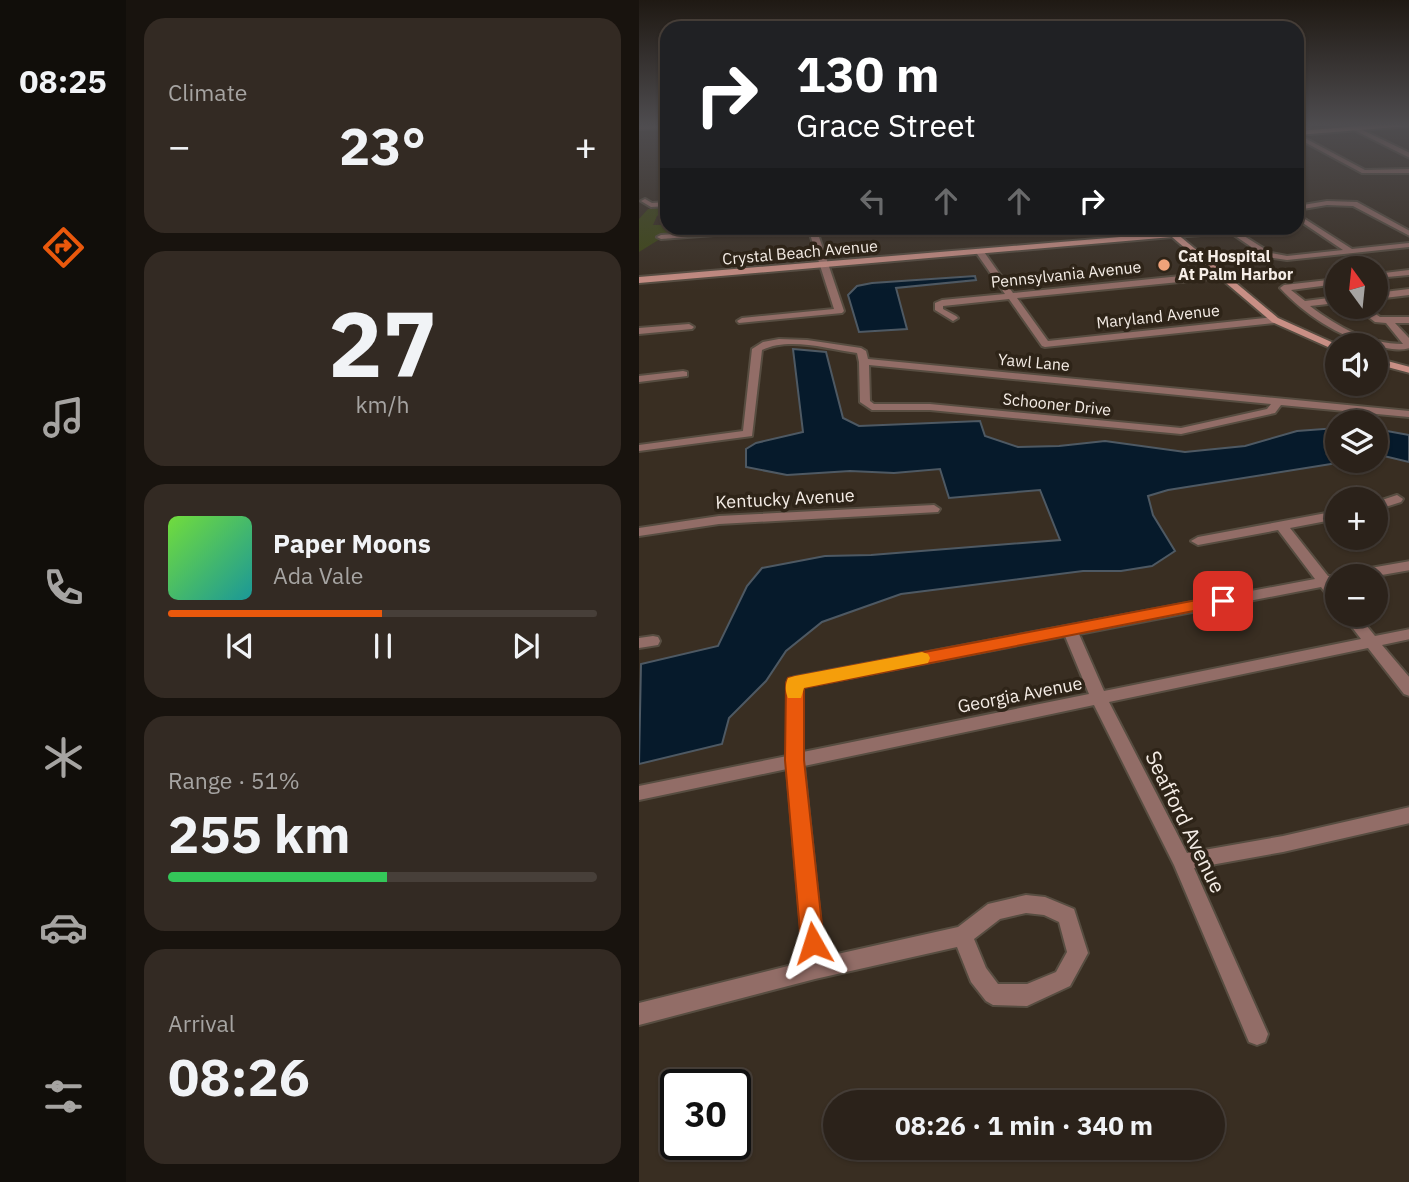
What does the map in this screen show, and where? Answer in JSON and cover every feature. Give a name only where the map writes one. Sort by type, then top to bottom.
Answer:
[{"type":"main road","name":"Crystal Beach Avenue","points":[[639,280],[1173,235]]},
{"type":"main road","points":[[1173,235],[1275,320],[1325,343]]},
{"type":"main road","points":[[1388,364],[1409,370]]},
{"type":"street","points":[[645,201],[651,205],[660,204]]},
{"type":"street","points":[[1304,207],[1327,203],[1354,204],[1409,234]]},
{"type":"street","points":[[1304,221],[1350,251]]},
{"type":"street","points":[[661,237],[688,235]]},
{"type":"street","points":[[742,321],[839,311],[815,235]]},
{"type":"street","points":[[1240,235],[1278,258],[1409,245]]},
{"type":"street","points":[[979,251],[1009,296]]},
{"type":"street","points":[[1388,275],[1409,272]]},
{"type":"street","name":"Pennsylvania Avenue","points":[[953,318],[939,310],[938,305],[1219,275]]},
{"type":"street","points":[[1325,283],[1284,288],[1328,323],[1354,337],[1379,345],[1405,347],[1408,344],[1389,321]]},
{"type":"street","points":[[1388,295],[1409,292]]},
{"type":"street","name":"Maryland Avenue","points":[[1009,296],[1045,344],[1275,320]]},
{"type":"street","points":[[1302,304],[1325,301]]},
{"type":"street","points":[[1380,319],[1409,320]]},
{"type":"street","points":[[639,331],[689,327]]},
{"type":"street","name":"Yawl Lane","points":[[639,448],[747,434],[753,365],[757,349],[764,344],[780,341],[861,351],[864,362],[1409,414]]},
{"type":"street","name":"Schooner Drive","points":[[864,362],[865,402],[872,407],[930,407],[1181,431],[1271,411],[1279,401]]},
{"type":"street","points":[[639,379],[683,374]]},
{"type":"street","points":[[1388,502],[1397,499]]},
{"type":"street","name":"Kentucky Avenue","points":[[639,532],[719,520],[934,509]]},
{"type":"street","points":[[1198,541],[1325,517]]},
{"type":"street","points":[[1281,526],[1325,574]]},
{"type":"street","points":[[1388,569],[1409,565]]},
{"type":"street","points":[[815,969],[795,760],[795,683],[1325,581]]},
{"type":"street","points":[[1359,627],[1409,690]]},
{"type":"street","name":"Seafford Avenue","points":[[1070,630],[1099,699],[1182,862],[1257,1034]]},
{"type":"street","name":"Georgia Avenue","points":[[639,793],[1409,634]]},
{"type":"street","points":[[1182,862],[1283,844],[1409,815]]},
{"type":"street","points":[[639,1014],[815,969],[963,936],[995,911],[1026,904],[1045,906],[1067,916],[1078,953],[1063,979],[1027,995],[993,994],[978,975],[963,936]]},
{"type":"green space","points":[[660,208],[660,214],[653,225],[660,225],[660,235],[664,235],[658,236],[660,239],[639,252],[639,219],[648,209]]},
{"type":"water","points":[[975,276],[976,280],[896,288],[907,329],[859,332],[848,295],[857,286]]},
{"type":"water","points":[[793,349],[826,352],[843,418],[859,426],[980,421],[985,436],[1018,447],[1105,441],[1185,452],[1245,446],[1297,431],[1325,429],[1325,465],[1168,490],[1148,496],[1153,515],[1175,551],[1152,566],[1121,571],[1083,571],[901,594],[822,622],[786,651],[766,681],[729,718],[722,744],[639,764],[641,664],[718,646],[747,586],[762,568],[825,556],[871,555],[1060,540],[1040,490],[949,498],[940,469],[894,473],[850,471],[787,475],[746,467],[746,449],[756,443],[803,432]]},
{"type":"water","points":[[1388,431],[1409,435],[1409,462],[1388,457]]},
{"type":"slow traffic","points":[[795,693],[795,683],[922,658]]},
{"type":"place","name":"Cat Hospital At Palm Harbor","points":[[1164,265]]},
{"type":"route","points":[[813,943],[795,760],[795,683],[1223,601]]}]
